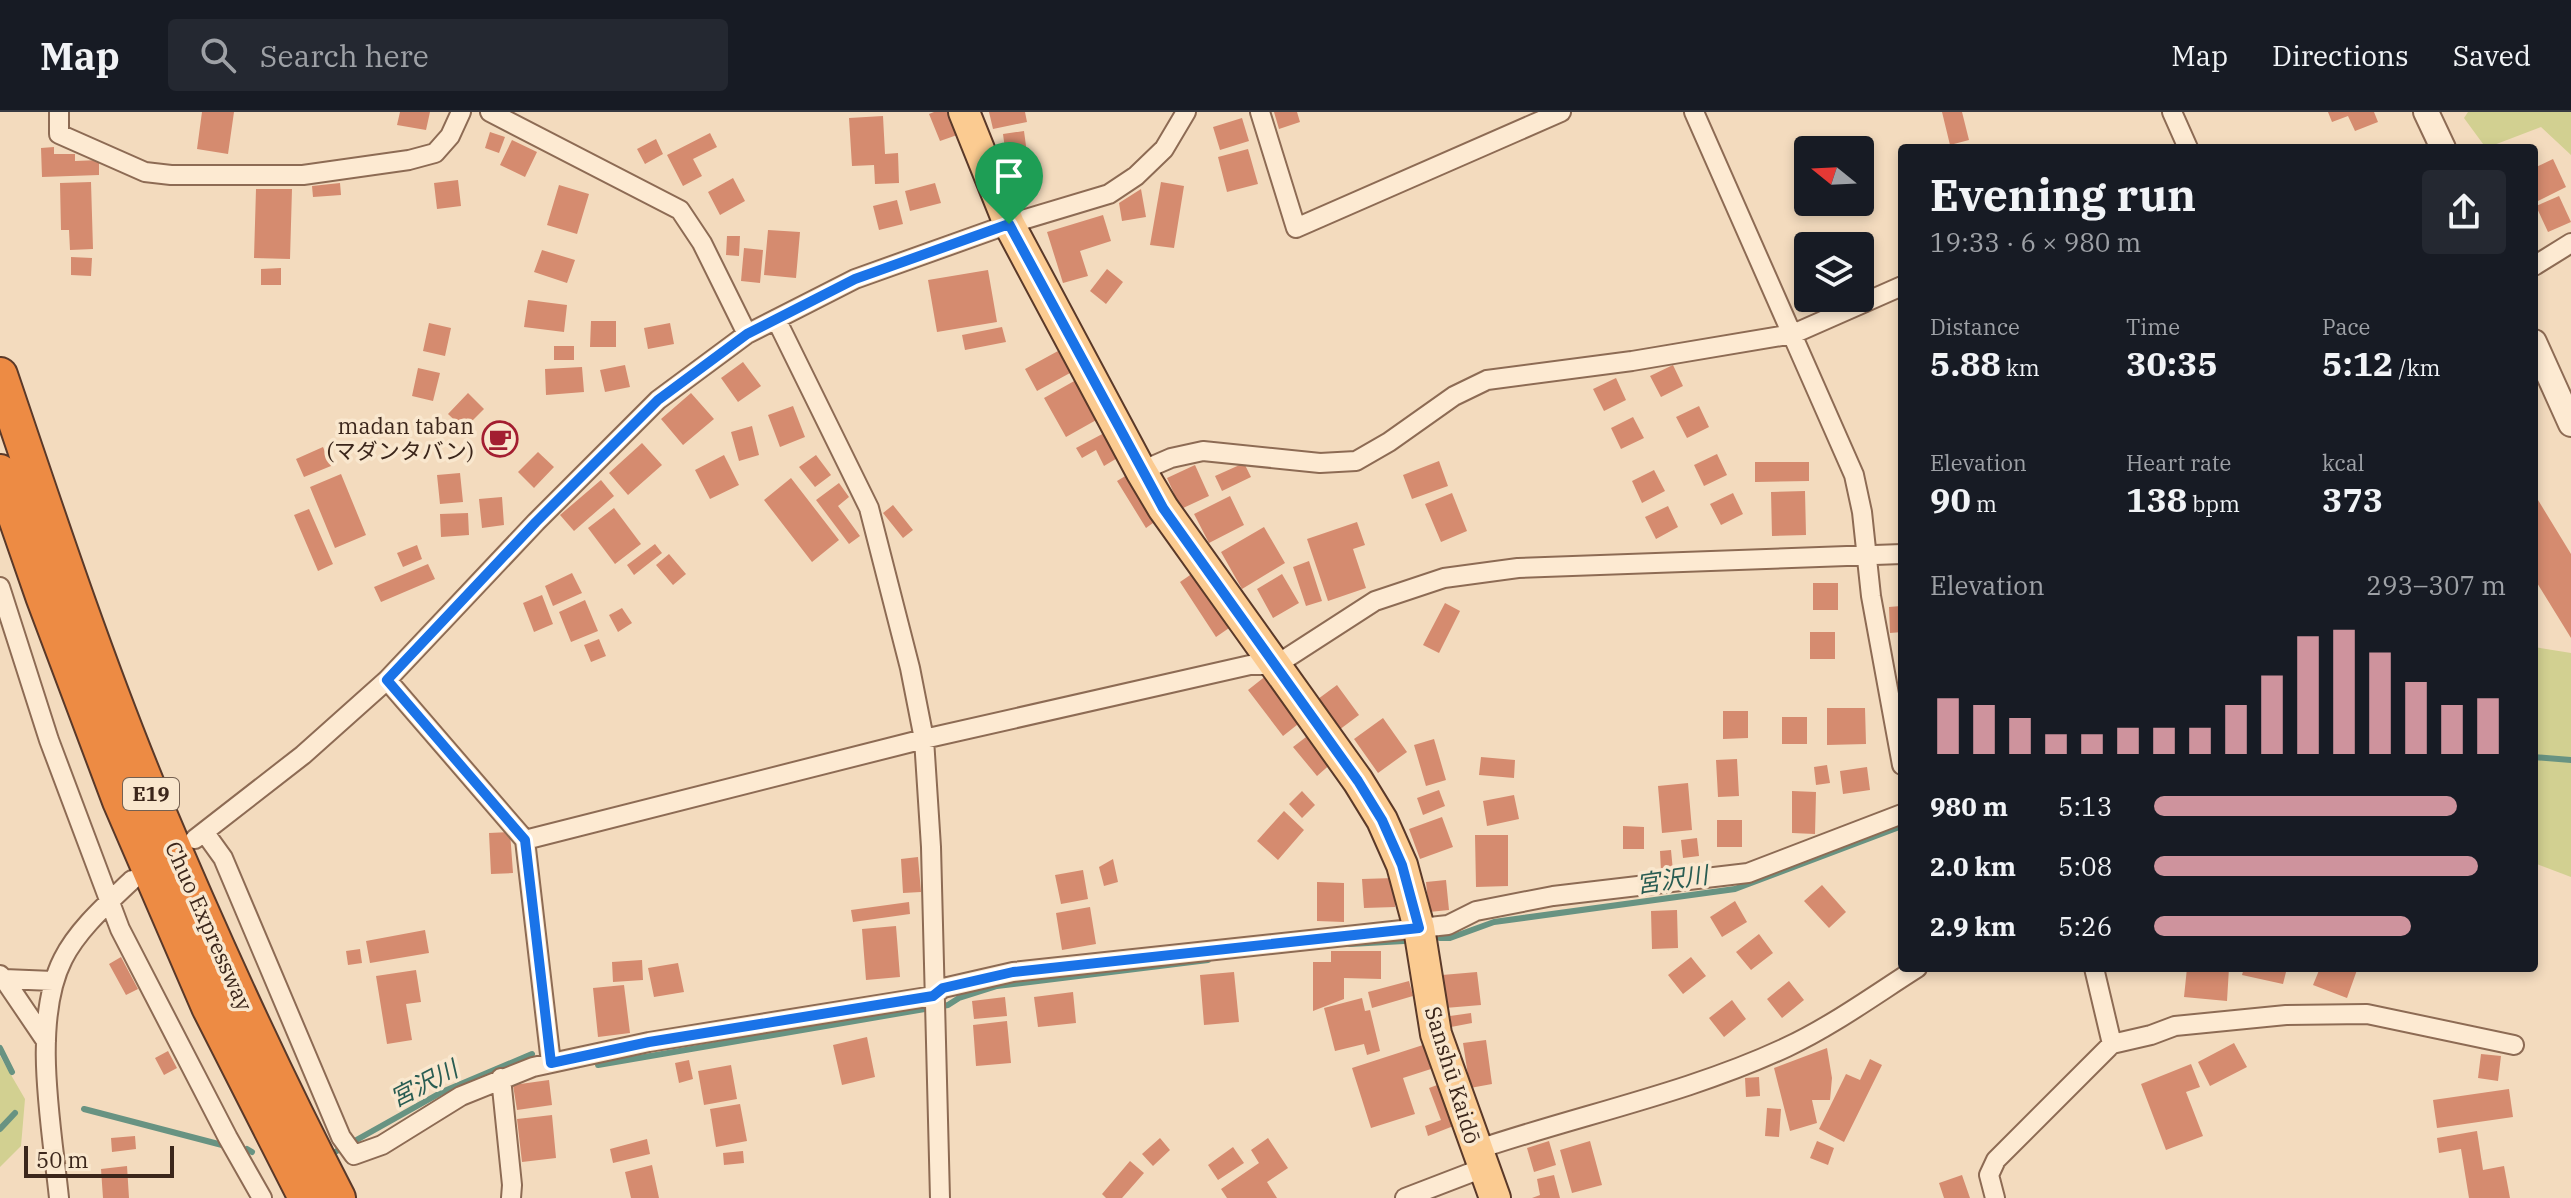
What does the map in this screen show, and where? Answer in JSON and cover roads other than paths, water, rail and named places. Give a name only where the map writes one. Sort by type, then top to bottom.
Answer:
[{"type":"highway","name":"Chuo Expressway","points":[[0,375],[72,587],[151,795],[239,997],[338,1198]]},
{"type":"highway","name":"Chuo Expressway","points":[[0,472],[120,801],[209,1007],[306,1198]]},
{"type":"main road","name":"Sanshū Kaidō","points":[[964,112],[1009,224],[1141,471],[1163,508],[1358,781],[1382,820],[1402,865],[1419,928],[1436,1034],[1495,1198]]},
{"type":"street","points":[[59,112],[59,134],[145,172],[171,175],[303,175],[409,160],[435,153],[450,136],[461,112]]},
{"type":"street","points":[[490,112],[680,210],[702,243],[747,334]]},
{"type":"street","points":[[1186,112],[1164,149],[1136,176],[1109,194],[1009,224],[855,279],[747,334],[658,400],[536,522],[387,680],[303,755],[199,836],[223,858],[346,1144],[354,1155],[382,1145],[461,1096],[501,1078],[551,1063],[649,1042],[933,999],[943,988],[1013,972],[1448,925],[1476,911],[1553,896],[1748,873],[1898,816]]},
{"type":"street","points":[[1260,112],[1296,228],[1561,112]]},
{"type":"street","points":[[1694,112],[1854,475],[1862,512],[1871,596],[1898,743]]},
{"type":"street","points":[[2172,112],[2186,144]]},
{"type":"street","points":[[2426,112],[2441,144]]},
{"type":"street","points":[[2538,264],[2571,243]]},
{"type":"street","points":[[1141,471],[1171,458],[1203,451],[1320,463],[1356,461],[1389,442],[1454,396],[1487,380],[1632,361],[1793,334],[1898,288]]},
{"type":"street","points":[[776,319],[869,508],[910,668],[924,739],[931,847],[940,1198]]},
{"type":"street","points":[[2538,351],[2571,424]]},
{"type":"street","points":[[525,840],[924,739],[1250,665],[1276,665],[1375,601],[1444,578],[1518,568],[1898,554]]},
{"type":"street","points":[[0,587],[49,740],[120,929],[262,1198]]},
{"type":"street","points":[[387,680],[525,840],[551,1063]]},
{"type":"street","points":[[59,1198],[46,1041],[53,981],[64,956],[132,880]]},
{"type":"street","points":[[1405,1198],[1550,1125],[1697,1083],[1789,1046],[1910,972]]},
{"type":"street","points":[[2095,972],[2112,1044]]},
{"type":"street","points":[[2,977],[53,981]]},
{"type":"street","points":[[2,977],[46,1041]]},
{"type":"street","points":[[1995,1198],[1989,1175],[1996,1160],[2112,1044],[2175,1026],[2286,1015],[2367,1014],[2514,1045]]},
{"type":"street","points":[[501,1078],[511,1198]]},
{"type":"waterway","name":"宮沢川","points":[[2538,757],[2571,760]]},
{"type":"waterway","name":"宮沢川","points":[[1440,938],[1450,938],[1494,922],[1735,889],[1898,828]]},
{"type":"waterway","name":"宮沢川","points":[[1350,944],[1404,941]]},
{"type":"waterway","name":"宮沢川","points":[[598,1065],[948,1005],[959,998],[997,986],[1208,960]]},
{"type":"waterway","points":[[0,1048],[12,1072]]},
{"type":"waterway","name":"宮沢川","points":[[335,1152],[442,1092],[532,1054]]},
{"type":"waterway","name":"宮沢川","points":[[84,1109],[226,1146]]},
{"type":"waterway","name":"宮沢川","points":[[0,1129],[15,1113]]},
{"type":"waterway","name":"宮沢川","points":[[247,1149],[252,1152]]},
{"type":"place","name":"madan taban (マダンタバン)","points":[[500,439]]}]
